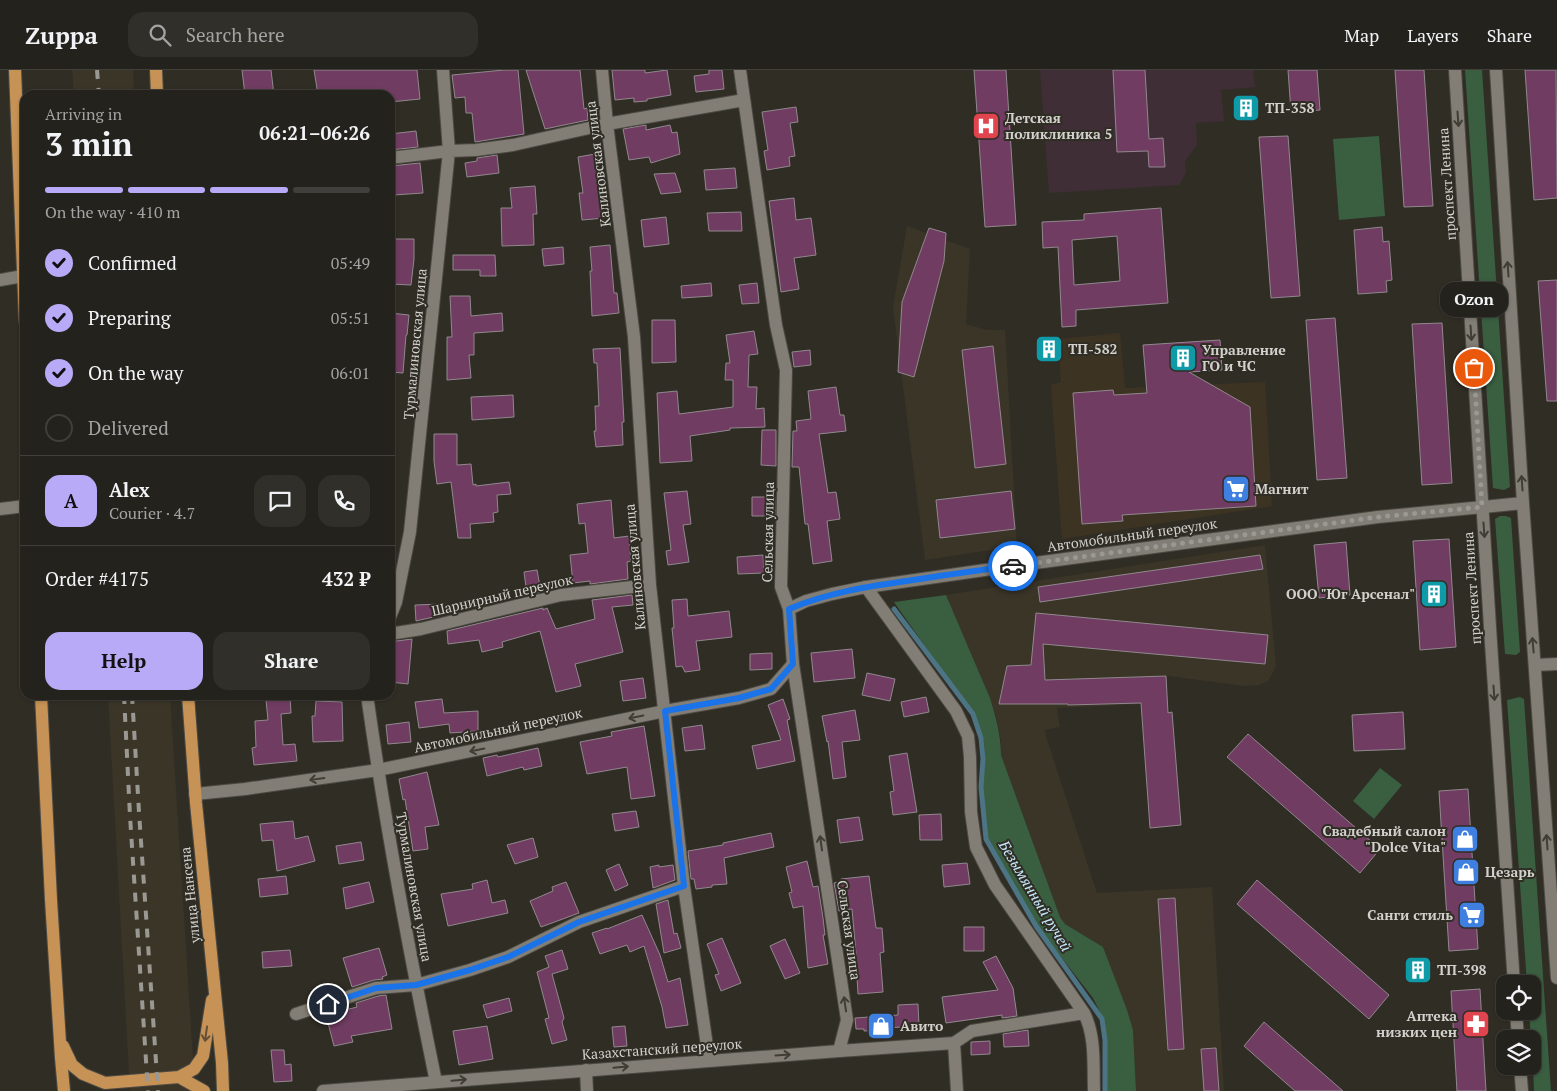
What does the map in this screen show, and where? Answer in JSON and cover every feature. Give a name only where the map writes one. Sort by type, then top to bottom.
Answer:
[{"type":"main road","points":[[15,70],[20,199]]},
{"type":"main road","points":[[156,70],[157,90]]},
{"type":"main road","points":[[42,700],[64,1091]]},
{"type":"main road","name":"улица Нансена","points":[[188,700],[195,794],[222,1063],[223,1091]]},
{"type":"main road","points":[[60,1038],[72,1065],[101,1087],[179,1078],[194,1069],[203,1056],[214,986]]},
{"type":"main road","points":[[179,1078],[204,1091]]},
{"type":"street","name":"Турмалиновская улица","points":[[395,605],[410,532],[450,150],[443,70]]},
{"type":"street","name":"Калиновская улица","points":[[602,70],[634,337],[650,585],[684,886],[709,1060]]},
{"type":"street","name":"Сельская улица","points":[[740,70],[776,325],[786,370],[781,587],[789,609],[793,664],[847,1020],[839,1051]]},
{"type":"street","name":"проспект Ленина","points":[[1455,70],[1513,975]]},
{"type":"street","points":[[1496,70],[1523,503],[1557,978]]},
{"type":"street","points":[[395,157],[450,150],[476,150],[513,145],[607,124],[744,100]]},
{"type":"street","points":[[0,280],[20,277]]},
{"type":"street","name":"Автомобильный переулок","points":[[789,609],[806,601],[866,587],[1378,517],[1523,503]]},
{"type":"street","points":[[0,509],[20,507]]},
{"type":"street","name":"Шарнирный переулок","points":[[395,633],[561,594],[650,585]]},
{"type":"street","points":[[866,587],[956,711],[968,736],[971,812],[976,847],[995,885],[1084,1014],[1090,1026],[1093,1042],[1094,1091]]},
{"type":"street","name":"Автомобильный переулок","points":[[195,794],[245,789],[378,770],[665,711],[739,698],[771,689],[793,664]]},
{"type":"street","points":[[1535,665],[1557,664]]},
{"type":"street","name":"Турмалиновская улица","points":[[368,700],[378,770],[416,985],[436,1082]]},
{"type":"street","points":[[296,1014],[376,988],[416,985],[470,970],[508,957],[579,922],[684,886]]},
{"type":"street","points":[[957,1091],[954,1043],[972,1031],[1084,1014]]},
{"type":"street","name":"Казахстанский переулок","points":[[323,1091],[709,1060],[954,1043]]},
{"type":"street","points":[[586,1070],[588,1091]]},
{"type":"street","points":[[1521,1075],[1522,1091]]},
{"type":"shaded area","points":[[72,70],[133,70],[134,90],[74,90]]},
{"type":"shaded area","points":[[1040,70],[1253,70],[1255,87],[1221,90],[1224,121],[1196,123],[1197,145],[1185,161],[1186,173],[1179,185],[1049,193]]},
{"type":"shaded area","points":[[907,226],[970,249],[966,324],[987,330],[1005,330],[1017,546],[925,560],[893,307]]},
{"type":"shaded area","points":[[1120,333],[1125,388],[1265,382],[1272,506],[1062,539],[1051,385],[1061,382],[1058,339]]},
{"type":"shaded area","points":[[1265,545],[1276,667],[1268,681],[1259,685],[1245,686],[1161,675],[1162,703],[1057,708],[1060,727],[1044,730],[1097,893],[1212,887],[1224,1091],[1136,1091],[1133,1030],[1103,947],[1065,924],[1060,917],[1001,755],[1001,741],[990,698],[946,595]]},
{"type":"shaded area","points":[[108,700],[170,700],[195,1091],[130,1091]]},
{"type":"green space","points":[[1465,70],[1482,70],[1510,487],[1504,490],[1493,488]]},
{"type":"green space","points":[[1379,136],[1385,216],[1339,220],[1333,139]]},
{"type":"green space","points":[[1500,516],[1511,518],[1520,652],[1516,655],[1505,654],[1495,519]]},
{"type":"green space","points":[[946,595],[990,698],[998,726],[1001,755],[1060,917],[1065,924],[1103,947],[1133,1030],[1136,1091],[1106,1091],[1104,1020],[1093,998],[1037,926],[986,837],[980,792],[985,765],[984,741],[972,713],[894,602]]},
{"type":"green space","points":[[1520,697],[1524,699],[1551,1091],[1534,1091],[1533,1075],[1541,1075],[1541,1030],[1530,1030],[1530,1020],[1541,1020],[1541,975],[1526,975],[1507,700]]},
{"type":"green space","points":[[1380,768],[1402,785],[1374,819],[1353,801]]},
{"type":"building","points":[[242,70],[271,70],[273,90],[244,90]]},
{"type":"building","points":[[314,70],[417,70],[420,99],[395,102],[395,90],[317,90]]},
{"type":"building","points":[[518,70],[524,134],[475,142],[472,113],[466,113],[465,97],[455,98],[452,75]]},
{"type":"building","points":[[526,70],[580,70],[584,109],[587,108],[588,120],[545,129]]},
{"type":"building","points":[[612,70],[645,70],[645,73],[667,70],[671,95],[647,99],[647,101],[634,102],[634,98],[615,100]]},
{"type":"building","points":[[709,70],[722,70],[724,89],[696,92],[694,76],[709,74]]},
{"type":"building","points":[[974,70],[1006,70],[1016,225],[985,227]]},
{"type":"building","points":[[1113,70],[1145,70],[1149,139],[1163,138],[1165,167],[1149,167],[1148,151],[1117,152]]},
{"type":"building","points":[[1288,70],[1317,70],[1320,110],[1291,112]]},
{"type":"building","points":[[1395,70],[1424,70],[1433,206],[1404,207]]},
{"type":"building","points":[[1525,70],[1556,70],[1557,198],[1534,200]]},
{"type":"building","name":"ТП-358","points":[[1253,100],[1254,115],[1240,116],[1239,101]]},
{"type":"building","points":[[796,107],[798,122],[790,123],[795,156],[789,157],[790,166],[767,170],[764,151],[768,150],[762,112]]},
{"type":"building","points":[[646,125],[646,130],[670,125],[672,133],[677,132],[680,154],[651,163],[649,157],[629,160],[623,129]]},
{"type":"building","points":[[416,131],[418,147],[395,149],[395,133]]},
{"type":"building","points":[[1288,136],[1300,296],[1271,298],[1259,137]]},
{"type":"building","points":[[595,154],[605,218],[582,220],[579,193],[583,193],[578,157]]},
{"type":"building","points":[[497,155],[499,173],[467,177],[465,163],[477,161],[477,158]]},
{"type":"building","points":[[420,163],[423,193],[395,195],[395,166]]},
{"type":"building","points":[[735,168],[737,188],[706,190],[704,170]]},
{"type":"building","points":[[675,173],[681,192],[661,194],[654,174]]},
{"type":"building","points":[[535,186],[537,214],[533,214],[534,245],[502,246],[501,208],[512,208],[510,188]]},
{"type":"building","points":[[794,198],[796,220],[811,218],[816,255],[794,258],[799,289],[781,292],[769,201]]},
{"type":"building","points":[[1161,208],[1168,303],[1076,310],[1076,326],[1062,327],[1058,247],[1043,248],[1042,222],[1084,220],[1084,214]],"holes":[[[1117,236],[1120,281],[1074,285],[1072,240]]]},
{"type":"building","points":[[741,212],[742,231],[709,231],[707,213]]},
{"type":"building","points":[[666,217],[669,244],[644,247],[641,220]]},
{"type":"building","points":[[1382,227],[1383,242],[1389,241],[1392,280],[1386,281],[1387,292],[1358,294],[1354,230]]},
{"type":"building","points":[[929,228],[946,233],[944,261],[914,377],[898,372],[902,302]]},
{"type":"building","points":[[395,239],[414,239],[411,285],[395,284]]},
{"type":"building","points":[[610,245],[614,293],[617,293],[619,313],[592,316],[590,247]]},
{"type":"building","points":[[563,247],[564,264],[544,266],[542,249]]},
{"type":"building","points":[[453,255],[495,255],[496,276],[480,276],[480,270],[453,270]]},
{"type":"building","points":[[1557,280],[1557,401],[1547,401],[1538,281]]},
{"type":"building","points":[[711,283],[712,296],[682,298],[681,286]]},
{"type":"building","points":[[757,283],[759,303],[742,304],[739,285]]},
{"type":"building","points":[[450,296],[470,296],[471,316],[502,313],[503,331],[474,333],[474,355],[469,355],[471,378],[447,380],[447,337],[452,337]]},
{"type":"building","points":[[395,314],[409,315],[403,373],[395,372]]},
{"type":"building","points":[[1335,318],[1347,478],[1317,480],[1306,320]]},
{"type":"building","points":[[652,320],[675,320],[676,362],[652,363]]},
{"type":"building","points":[[1442,323],[1452,483],[1422,485],[1412,324]]},
{"type":"building","points":[[754,331],[758,354],[749,355],[748,387],[757,387],[756,409],[764,408],[765,427],[730,428],[730,430],[690,436],[692,461],[660,463],[657,393],[677,391],[679,414],[733,407],[733,380],[725,380],[726,363],[730,363],[726,335]]},
{"type":"building","points":[[1220,340],[1222,370],[1189,372],[1250,407],[1256,506],[1122,515],[1123,521],[1082,524],[1073,393],[1113,390],[1114,395],[1147,393],[1143,345]]},
{"type":"building","name":"ТП-582","points":[[1056,341],[1057,357],[1042,358],[1041,342]]},
{"type":"building","points":[[993,346],[1006,464],[975,468],[962,350]]},
{"type":"building","points":[[620,348],[624,422],[622,422],[623,445],[596,447],[594,431],[596,431],[595,406],[599,406],[597,363],[594,363],[593,349]]},
{"type":"building","points":[[810,350],[811,365],[794,367],[792,352]]},
{"type":"building","points":[[836,387],[840,415],[844,415],[846,431],[819,434],[828,493],[836,492],[840,519],[827,521],[832,561],[813,564],[808,524],[805,524],[799,467],[792,467],[793,431],[797,431],[796,421],[811,419],[808,391]]},
{"type":"building","points":[[513,395],[514,417],[472,420],[471,397]]},
{"type":"building","points":[[762,430],[776,430],[776,466],[761,465]]},
{"type":"building","points":[[434,434],[457,434],[457,465],[471,464],[473,485],[509,482],[511,494],[497,495],[498,512],[493,513],[494,522],[470,524],[471,538],[458,538],[451,482],[437,484],[434,461]]},
{"type":"building","points":[[687,491],[691,524],[683,525],[689,562],[668,565],[666,551],[671,550],[664,493]]},
{"type":"building","points":[[1011,491],[1015,529],[940,538],[936,500]]},
{"type":"building","points":[[752,497],[775,497],[775,516],[752,516]]},
{"type":"building","points":[[611,500],[614,538],[629,536],[631,561],[627,562],[628,579],[590,584],[590,581],[573,583],[570,555],[588,553],[585,523],[579,524],[577,504]]},
{"type":"building","name":"ООО \"Юг Арсенал\"","points":[[1449,539],[1456,647],[1420,650],[1413,541]]},
{"type":"building","points":[[1346,542],[1350,595],[1319,598],[1314,545]]},
{"type":"building","points":[[763,555],[764,573],[738,574],[737,557]]},
{"type":"building","points":[[1260,555],[1263,569],[1040,602],[1038,587]]},
{"type":"building","points":[[537,570],[541,592],[527,595],[524,572]]},
{"type":"building","points":[[632,595],[633,605],[612,607],[623,652],[575,664],[581,686],[556,692],[540,631],[502,642],[503,647],[482,652],[479,640],[448,644],[447,631],[543,608],[543,610],[547,608],[556,629],[595,619],[592,600]]},
{"type":"building","points":[[687,599],[688,616],[729,611],[732,637],[696,641],[700,670],[685,672],[682,666],[676,667],[672,628],[674,628],[672,600]]},
{"type":"building","points":[[442,604],[442,615],[416,621],[415,605]]},
{"type":"building","points":[[1036,613],[1268,635],[1265,664],[1043,644],[1045,680],[1166,676],[1168,713],[1172,712],[1181,825],[1150,828],[1141,703],[999,704],[1007,666],[1031,665]]},
{"type":"building","points":[[412,639],[408,684],[395,683],[395,641]]},
{"type":"building","points":[[852,649],[855,678],[814,682],[811,653]]},
{"type":"building","points":[[772,653],[772,669],[750,670],[750,654]]},
{"type":"building","points":[[867,673],[895,679],[890,701],[862,695]]},
{"type":"building","points":[[643,678],[646,698],[623,701],[620,681]]},
{"type":"building","points":[[926,697],[929,712],[904,717],[901,702]]},
{"type":"building","points":[[442,699],[444,713],[478,711],[478,731],[450,733],[449,724],[419,728],[415,702]]},
{"type":"building","points":[[783,699],[790,719],[787,720],[795,761],[757,769],[752,746],[781,740],[768,705]]},
{"type":"building","points":[[266,700],[290,700],[291,713],[281,714],[283,745],[295,744],[297,761],[254,765],[252,748],[256,747],[255,721],[268,720]]},
{"type":"building","points":[[316,701],[342,702],[343,741],[313,742],[312,716],[315,716]]},
{"type":"building","points":[[855,710],[860,740],[842,742],[846,777],[833,779],[828,741],[822,716]]},
{"type":"building","points":[[1403,712],[1405,749],[1354,751],[1352,715]]},
{"type":"building","points":[[409,722],[411,742],[388,744],[386,725]]},
{"type":"building","points":[[702,725],[705,749],[685,751],[682,728]]},
{"type":"building","points":[[644,726],[655,796],[631,799],[627,767],[587,774],[580,742],[612,736],[611,732]]},
{"type":"building","points":[[1248,734],[1380,849],[1360,873],[1227,757]]},
{"type":"building","points":[[538,748],[542,766],[524,770],[523,767],[487,776],[483,758],[497,755],[498,757]]},
{"type":"building","points":[[907,753],[917,812],[893,815],[890,792],[894,791],[889,756]]},
{"type":"building","points":[[427,772],[439,825],[425,827],[428,849],[413,851],[405,799],[403,800],[399,779]]},
{"type":"building","points":[[1468,789],[1478,949],[1449,951],[1439,791]]},
{"type":"building","points":[[636,811],[639,827],[615,831],[612,814]]},
{"type":"building","points":[[941,814],[942,840],[920,840],[919,815]]},
{"type":"building","points":[[859,817],[863,840],[840,843],[837,820]]},
{"type":"building","points":[[293,821],[295,839],[308,836],[315,861],[277,871],[273,840],[262,841],[260,824]]},
{"type":"building","points":[[771,833],[774,847],[724,858],[727,884],[696,889],[694,879],[691,879],[688,851],[723,845],[723,843]]},
{"type":"building","points":[[533,838],[538,857],[515,864],[507,845]]},
{"type":"building","points":[[361,842],[364,860],[339,864],[336,846]]},
{"type":"building","points":[[807,861],[813,887],[818,886],[828,964],[808,968],[803,906],[793,908],[789,893],[792,892],[786,867]]},
{"type":"building","points":[[967,863],[970,884],[944,887],[942,865]]},
{"type":"building","points":[[619,864],[628,885],[615,891],[606,870]]},
{"type":"building","points":[[659,865],[659,867],[673,865],[675,880],[653,888],[650,867]]},
{"type":"building","points":[[286,876],[288,894],[260,897],[258,879]]},
{"type":"building","points":[[869,876],[876,928],[882,928],[884,952],[880,953],[883,992],[858,994],[852,909],[839,911],[834,883],[841,881],[841,879]]},
{"type":"building","points":[[487,880],[492,903],[505,900],[508,913],[448,926],[441,894],[473,889],[472,884]]},
{"type":"building","points":[[1257,880],[1389,995],[1369,1019],[1237,904]]},
{"type":"building","points":[[369,882],[374,902],[346,909],[343,888]]},
{"type":"building","points":[[566,882],[579,913],[541,927],[530,901],[553,891],[552,887]]},
{"type":"building","points":[[1175,898],[1184,1049],[1168,1050],[1158,899]]},
{"type":"building","points":[[668,900],[674,934],[677,933],[681,948],[664,953],[656,904]]},
{"type":"building","points":[[642,915],[660,955],[668,982],[680,978],[688,1025],[666,1028],[662,1007],[644,946],[630,952],[627,945],[600,954],[592,933]]},
{"type":"building","points":[[964,927],[984,927],[984,951],[964,951]]},
{"type":"building","points":[[722,938],[741,983],[721,991],[715,975],[719,974],[707,944]]},
{"type":"building","points":[[785,939],[800,973],[785,979],[770,946]]},
{"type":"building","points":[[379,948],[387,975],[382,977],[383,979],[352,987],[343,958]]},
{"type":"building","points":[[290,950],[292,966],[263,968],[262,952]]},
{"type":"building","points":[[562,950],[568,969],[552,974],[564,1018],[562,1022],[567,1040],[552,1044],[545,1019],[549,1018],[537,972],[549,967],[545,956]]},
{"type":"building","points":[[996,956],[1013,988],[1017,1016],[1002,1018],[1002,1015],[946,1023],[942,997],[998,990],[983,962]]},
{"type":"building","name":"ТП-398","points":[[1426,959],[1428,980],[1410,981],[1409,960]]},
{"type":"building","points":[[1480,989],[1486,1091],[1457,1091],[1451,991]]},
{"type":"building","points":[[386,995],[392,1029],[351,1036],[353,1042],[334,1046],[326,1015],[357,1007],[356,1003]]},
{"type":"building","points":[[509,998],[512,1011],[487,1018],[483,1005]]},
{"type":"building","points":[[918,1004],[919,1026],[864,1031],[864,1029],[856,1029],[855,1018],[898,1015],[898,1005]]},
{"type":"building","points":[[1264,1022],[1343,1091],[1295,1091],[1244,1046]]},
{"type":"building","points":[[487,1026],[493,1059],[459,1065],[453,1031]]},
{"type":"building","points":[[625,1026],[627,1046],[614,1047],[612,1027]]},
{"type":"building","points":[[1028,1030],[1029,1046],[1004,1047],[1003,1034]]},
{"type":"building","points":[[990,1041],[990,1054],[971,1055],[971,1042]]},
{"type":"building","points":[[1216,1048],[1219,1091],[1204,1091],[1201,1049]]},
{"type":"building","points":[[271,1050],[284,1050],[285,1065],[291,1064],[292,1081],[274,1082]]},
{"type":"waterway","name":"Безымянный ручей","points":[[894,609],[973,714],[981,738],[983,759],[981,787],[986,839],[1036,926],[1102,1019],[1105,1040],[1105,1091]]},
{"type":"railway","points":[[97,70],[99,90]]},
{"type":"railway","points":[[124,700],[148,1091]]},
{"type":"railway","points":[[132,700],[158,1091]]},
{"type":"way so far","points":[[1013,566],[1378,517],[1482,507],[1474,368]]},
{"type":"place","name":"ТП-358","points":[[1246,108]]},
{"type":"place","name":"Детская поликлиника 5","points":[[986,126]]},
{"type":"place","name":"ТП-582","points":[[1049,349]]},
{"type":"place","name":"Управление ГО и ЧС","points":[[1183,358]]},
{"type":"place","name":"Ozon","points":[[1474,368]]},
{"type":"place","name":"Магнит","points":[[1236,489]]},
{"type":"place","name":"ООО \"Юг Арсенал\"","points":[[1434,594]]},
{"type":"place","name":"Свадебный салон \"Dolce Vita\"","points":[[1465,839]]},
{"type":"place","name":"Цезарь","points":[[1466,872]]},
{"type":"place","name":"Санги стиль","points":[[1472,915]]},
{"type":"place","name":"ТП-398","points":[[1418,970]]},
{"type":"place","name":"Аптека низких цен","points":[[1476,1024]]},
{"type":"place","name":"Авито","points":[[881,1026]]},
{"type":"route","points":[[328,1004],[376,988],[416,985],[470,970],[508,957],[579,922],[684,886],[665,711],[739,698],[771,689],[793,664],[789,609],[806,601],[866,587],[1013,566]]}]
